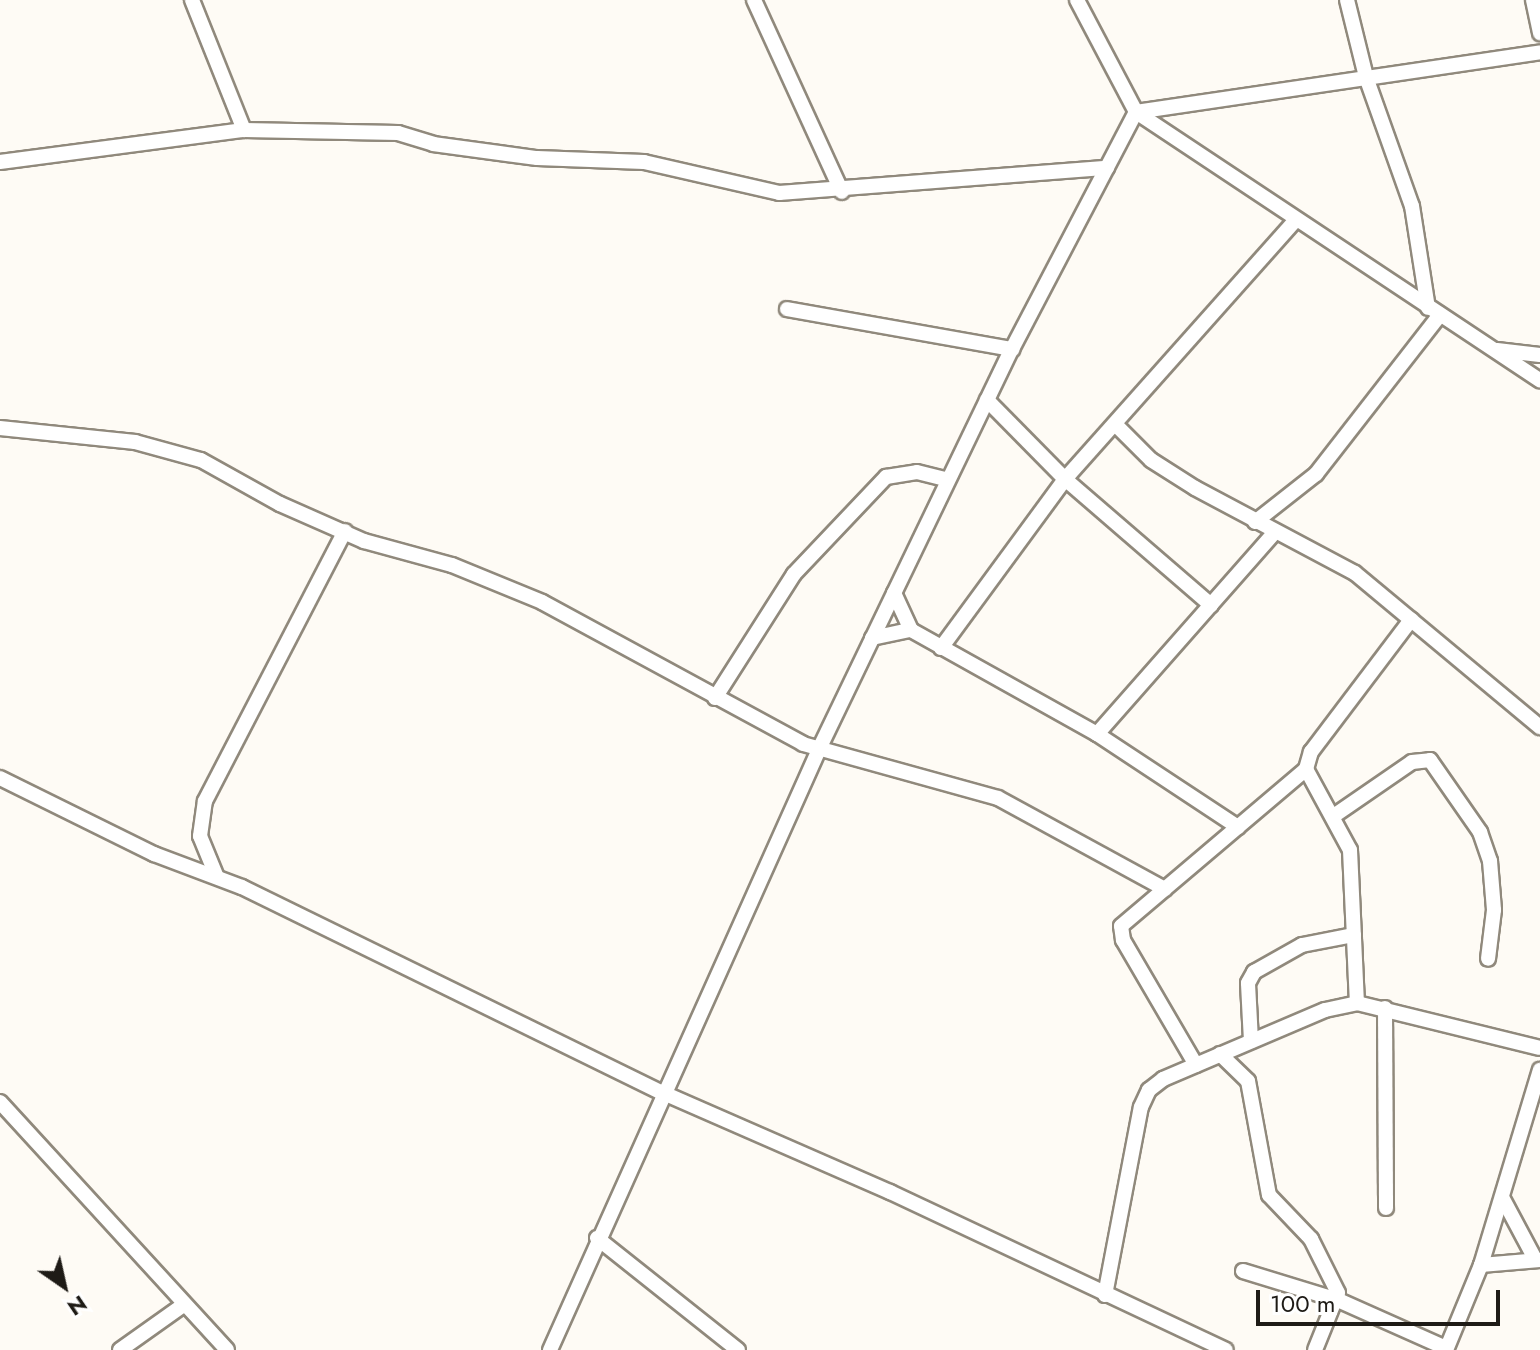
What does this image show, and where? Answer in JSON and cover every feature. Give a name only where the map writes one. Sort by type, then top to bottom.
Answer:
[{"type":"street","points":[[192,0],[244,130]]},
{"type":"street","points":[[754,0],[842,192]]},
{"type":"street","points":[[1077,0],[1136,112],[1294,222],[1540,380]]},
{"type":"street","points":[[1255,522],[1316,474],[1434,311],[1412,206],[1366,77],[1347,0]]},
{"type":"street","points":[[1533,0],[1540,33]]},
{"type":"street","points":[[1136,112],[1540,52]]},
{"type":"street","points":[[550,1350],[661,1092],[821,745],[1012,349],[1136,112]]},
{"type":"street","points":[[0,162],[244,130],[398,133],[433,144],[537,158],[679,167],[754,190],[842,192],[1107,168]]},
{"type":"street","points":[[941,648],[1065,479],[1294,222]]},
{"type":"street","points":[[787,309],[1012,349]]},
{"type":"street","points":[[1494,349],[1540,355]]},
{"type":"street","points":[[987,400],[1065,479],[1211,605]]},
{"type":"street","points":[[1116,425],[1151,460],[1255,522],[1355,573],[1411,620],[1470,663],[1540,727]]},
{"type":"street","points":[[0,428],[165,447],[345,531],[452,565],[542,602],[803,744],[821,745],[998,798],[1165,889]]},
{"type":"street","points":[[715,698],[794,574],[886,477],[917,472],[948,480]]},
{"type":"street","points":[[216,875],[200,836],[205,801],[345,531]]},
{"type":"street","points":[[1097,734],[1275,532]]},
{"type":"street","points":[[894,593],[911,630],[1097,734],[1238,827]]},
{"type":"street","points":[[1196,1065],[1120,932],[1165,889],[1306,769],[1311,752],[1411,620]]},
{"type":"street","points":[[872,638],[911,630]]},
{"type":"street","points":[[1335,815],[1412,762],[1430,760],[1480,832],[1490,861],[1494,910],[1488,959]]},
{"type":"street","points":[[1306,769],[1335,815],[1351,858],[1357,1003]]},
{"type":"street","points":[[0,778],[154,854],[216,875],[661,1092],[890,1192],[1226,1350]]},
{"type":"street","points":[[1251,1041],[1248,983],[1254,972],[1302,945],[1354,935]]},
{"type":"street","points":[[1105,1295],[1141,1107],[1149,1090],[1163,1079],[1251,1041],[1357,1003],[1540,1048]]},
{"type":"street","points":[[1385,1008],[1386,1208]]},
{"type":"street","points":[[1220,1054],[1248,1081],[1269,1195],[1311,1239],[1338,1300],[1315,1350]]},
{"type":"street","points":[[1243,1271],[1338,1300],[1446,1349],[1481,1265],[1540,1070]]},
{"type":"street","points":[[0,1102],[182,1306],[227,1350]]},
{"type":"street","points":[[1481,1265],[1537,1259],[1503,1199]]},
{"type":"street","points":[[597,1238],[738,1350]]},
{"type":"street","points":[[120,1350],[182,1306]]}]
